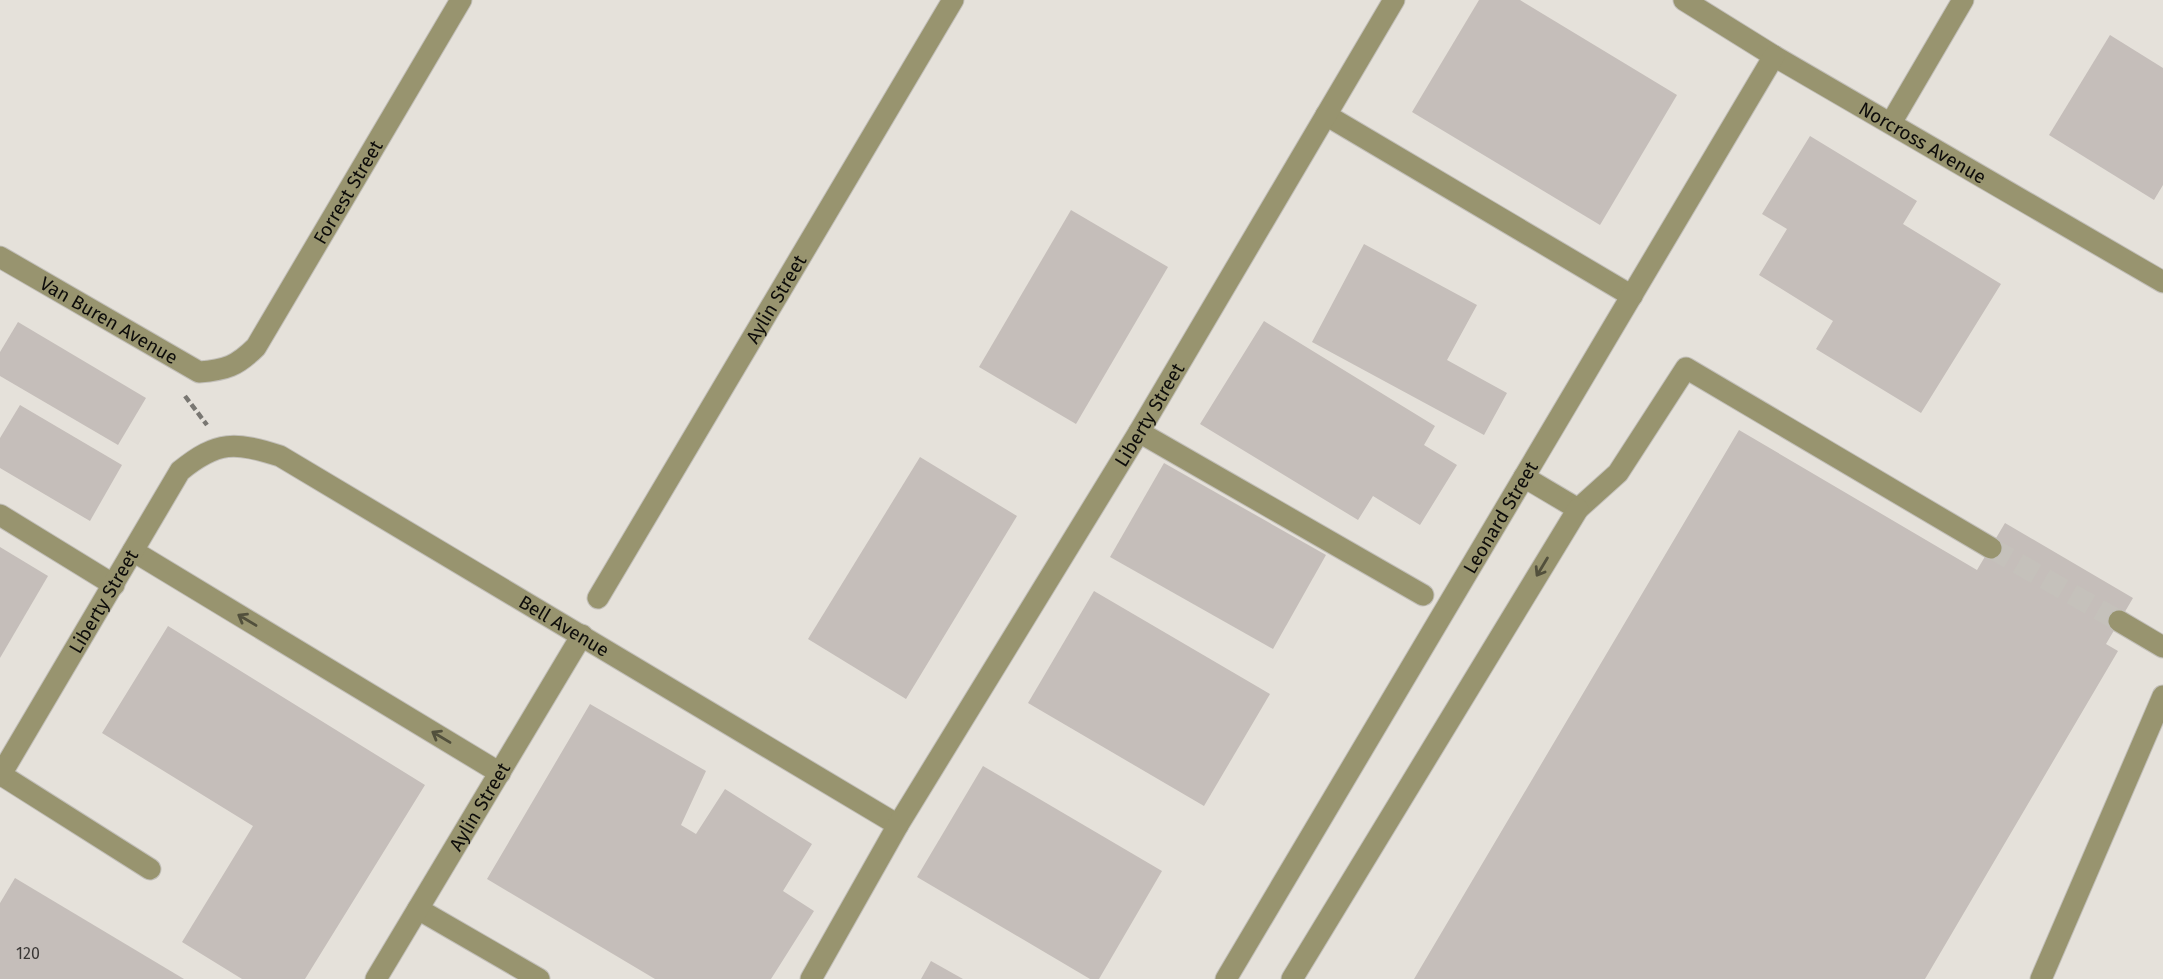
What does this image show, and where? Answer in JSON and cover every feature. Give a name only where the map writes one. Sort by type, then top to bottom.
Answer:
[{"type":"street","name":"Forrest Street","points":[[210,371],[240,362],[256,347],[461,0]]},
{"type":"street","name":"Aylin Street","points":[[598,598],[953,0]]},
{"type":"street","name":"Liberty Street","points":[[811,979],[898,825],[1139,432],[1394,0]]},
{"type":"street","name":"Norcross Avenue","points":[[1684,0],[1774,56],[2163,282]]},
{"type":"street","points":[[1891,123],[1963,0]]},
{"type":"street","name":"Leonard Street","points":[[1226,979],[1774,56]]},
{"type":"street","points":[[1326,115],[1632,296]]},
{"type":"street","name":"Van Buren Avenue","points":[[0,257],[210,371]]},
{"type":"street","points":[[1292,979],[1578,509],[1618,473],[1686,368],[1991,548]]},
{"type":"street","points":[[1139,432],[1423,595]]},
{"type":"street","name":"Liberty Street","points":[[0,775],[180,471],[200,455],[224,446]]},
{"type":"street","name":"Bell Avenue","points":[[224,446],[252,447],[280,456],[898,825]]},
{"type":"street","points":[[1524,477],[1578,509]]},
{"type":"street","points":[[0,515],[114,585]]},
{"type":"street","points":[[133,551],[500,773]]},
{"type":"street","points":[[2119,621],[2163,647]]},
{"type":"street","name":"Aylin Street","points":[[376,979],[582,635]]},
{"type":"street","points":[[2041,979],[2163,696]]},
{"type":"street","points":[[0,775],[150,869]]},
{"type":"street","points":[[418,909],[540,979]]},
{"type":"path","points":[[210,371],[184,394],[191,407],[224,446]]},
{"type":"building","points":[[1479,0],[1520,0],[1677,95],[1600,225],[1412,112]]},
{"type":"building","points":[[2110,35],[2163,68],[2163,185],[2154,200],[2049,135]]},
{"type":"building","points":[[1810,136],[1917,201],[1903,224],[2001,284],[1921,413],[1816,349],[1833,321],[1759,275],[1787,229],[1762,214]]},
{"type":"building","points":[[1071,210],[1168,267],[1076,424],[979,367]]},
{"type":"building","points":[[1364,244],[1477,305],[1447,360],[1507,393],[1484,435],[1312,342]]},
{"type":"building","points":[[1264,321],[1435,426],[1424,445],[1457,465],[1420,525],[1373,496],[1358,520],[1200,424]]},
{"type":"building","points":[[18,322],[146,398],[118,445],[0,376],[0,352]]},
{"type":"building","points":[[20,405],[122,465],[90,521],[0,468],[0,438]]},
{"type":"building","points":[[1739,430],[1977,570],[2005,523],[2133,598],[2106,644],[2118,651],[1925,979],[1414,979]]},
{"type":"building","points":[[920,457],[1017,516],[906,699],[808,639]]},
{"type":"building","points":[[1164,463],[1326,555],[1273,649],[1110,557]]},
{"type":"building","points":[[0,547],[48,576],[0,658]]},
{"type":"building","points":[[1094,591],[1270,694],[1204,806],[1028,703]]},
{"type":"building","points":[[168,626],[425,785],[305,979],[242,979],[182,942],[253,826],[102,733]]},
{"type":"building","points":[[590,704],[706,771],[681,825],[696,834],[725,789],[812,844],[783,891],[814,911],[771,979],[655,979],[487,879]]},
{"type":"building","points":[[983,766],[1162,871],[1099,979],[1090,979],[917,877]]},
{"type":"building","points":[[15,878],[184,979],[0,979],[0,903]]},
{"type":"building","points":[[931,961],[963,979],[921,979]]},
{"type":"tunnel","points":[[1991,548],[2119,621]]}]
